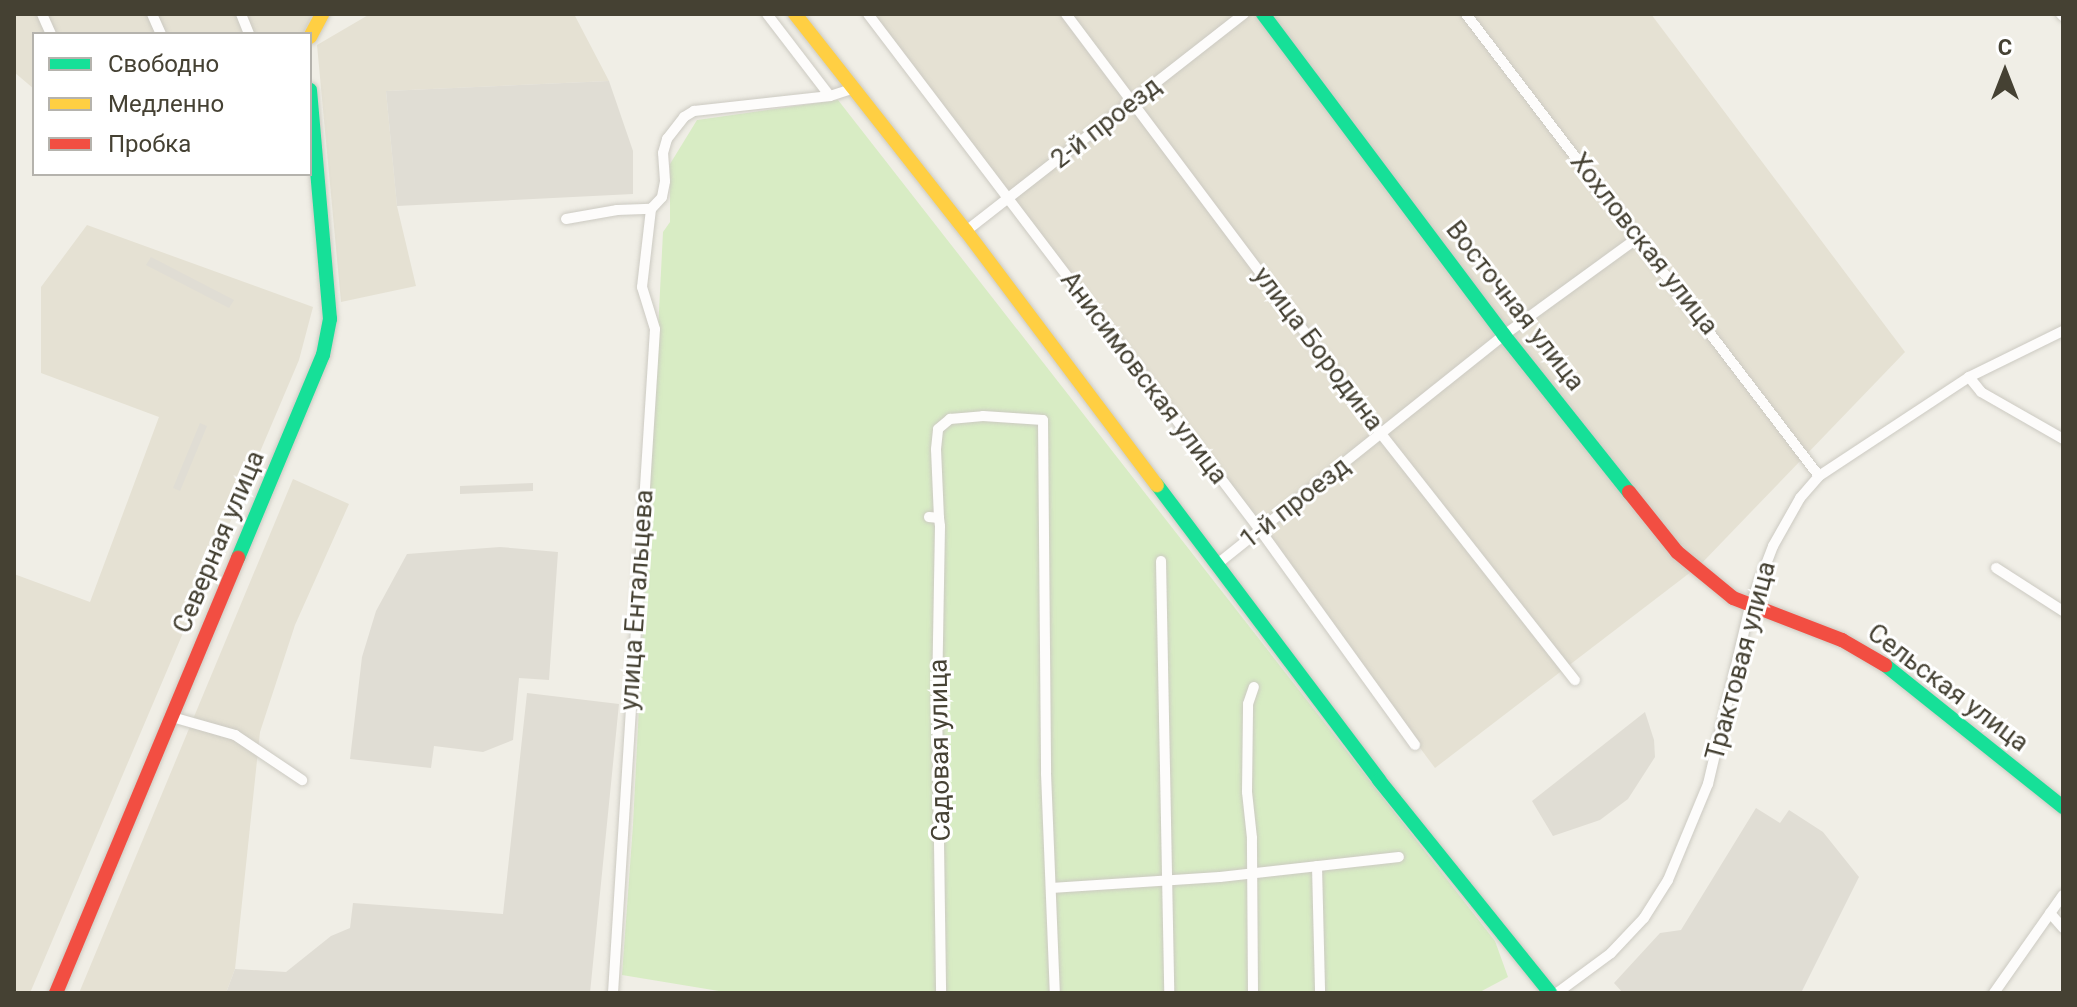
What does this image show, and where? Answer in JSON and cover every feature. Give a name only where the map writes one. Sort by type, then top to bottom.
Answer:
[{"type":"street","points":[[312,33],[322,14]]},
{"type":"street","points":[[767,14],[830,96]]},
{"type":"street","points":[[795,14],[966,231],[1379,780],[1550,993]]},
{"type":"street","name":"Анисимовская улица","points":[[868,14],[1260,530],[1415,745]]},
{"type":"street","name":"улица Бородина","points":[[1066,14],[1382,435],[1575,680]]},
{"type":"street","name":"2-й проезд","points":[[966,231],[1244,14]]},
{"type":"street","name":"Восточная улица","points":[[1263,14],[1504,335],[1677,552],[1703,576],[1750,606]]},
{"type":"street","name":"Хохловская улица","points":[[1466,14],[1819,476]]},
{"type":"street","name":"улица Ентальцева","points":[[613,993],[655,329],[642,287],[651,209],[664,189],[667,139],[684,117],[694,111],[780,98],[830,96],[854,88]]},
{"type":"street","name":"Северная улица","points":[[56,993],[323,355],[330,319],[312,113]]},
{"type":"street","points":[[566,219],[617,210],[651,209]]},
{"type":"street","name":"1-й проезд","points":[[1216,565],[1504,335],[1639,237]]},
{"type":"street","name":"Трактовая улица","points":[[1557,993],[1611,953],[1644,918],[1668,880],[1708,784],[1750,606],[1773,546],[1800,498],[1819,476],[1969,377],[2063,331]]},
{"type":"street","points":[[1969,377],[1981,392],[2063,439]]},
{"type":"street","name":"Садовая улица","points":[[941,993],[934,517],[938,429],[950,419],[1043,420],[1046,773],[1051,888]]},
{"type":"street","points":[[1161,561],[1169,993]]},
{"type":"street","points":[[1996,568],[2063,611]]},
{"type":"street","name":"Сельская улица","points":[[1750,606],[1842,640],[1883,663],[2063,807]]},
{"type":"street","points":[[1253,993],[1253,873],[1247,792],[1248,704],[1254,687]]},
{"type":"street","points":[[172,717],[235,735],[302,780]]},
{"type":"street","points":[[1055,993],[1051,888],[1167,881],[1399,857]]},
{"type":"street","points":[[1317,866],[1320,993]]},
{"type":"street","points":[[1994,993],[2063,895]]},
{"type":"street","points":[[2050,913],[2063,928]]},
{"type":"shaded area","points":[[14,14],[313,14],[304,32],[32,32],[32,87],[14,72]]},
{"type":"shaded area","points":[[370,14],[574,14],[609,81],[386,91],[397,206],[416,286],[341,302],[317,45]]},
{"type":"shaded area","points":[[872,14],[1651,14],[1905,352],[1700,565],[1435,768]]},
{"type":"shaded area","points":[[609,81],[633,151],[633,194],[397,206],[386,91]]},
{"type":"shaded area","points":[[87,225],[313,307],[299,360],[30,993],[14,993],[14,574],[90,602],[159,417],[41,373],[41,287]]},
{"type":"shaded area","points":[[151,257],[234,300],[229,308],[146,265]]},
{"type":"shaded area","points":[[200,423],[207,426],[180,491],[173,488]]},
{"type":"shaded area","points":[[293,479],[349,504],[295,625],[260,732],[235,969],[226,993],[79,993]]},
{"type":"shaded area","points":[[533,483],[533,491],[460,494],[460,486]]},
{"type":"shaded area","points":[[500,547],[558,552],[549,680],[519,678],[513,740],[483,752],[434,746],[431,768],[350,759],[362,657],[376,611],[407,554]]},
{"type":"shaded area","points":[[527,693],[619,704],[590,993],[226,993],[235,969],[286,972],[331,936],[350,928],[353,903],[503,914]]},
{"type":"shaded area","points":[[1645,712],[1654,740],[1655,757],[1628,799],[1600,820],[1553,836],[1532,801]]},
{"type":"shaded area","points":[[1756,808],[1780,823],[1789,810],[1823,832],[1859,877],[1801,993],[1623,993],[1614,983],[1660,933],[1681,930]]},
{"type":"green space","points":[[838,100],[1495,941],[1508,977],[1478,993],[731,993],[622,975],[633,825],[663,232],[670,222],[670,164],[697,120]]},
{"type":"traffic: fast","points":[[1263,14],[1504,335],[1629,492]]},
{"type":"traffic: fast","points":[[238,558],[323,355],[330,319],[312,113]]},
{"type":"traffic: fast","points":[[1157,485],[1379,780],[1550,993]]},
{"type":"traffic: fast","points":[[1885,665],[2063,807]]},
{"type":"traffic: slow","points":[[312,33],[322,14]]},
{"type":"traffic: slow","points":[[795,14],[966,231],[1157,485]]},
{"type":"traffic: jam","points":[[1629,492],[1677,552],[1733,598],[1842,640],[1885,665]]},
{"type":"traffic: jam","points":[[56,993],[238,558]]}]
